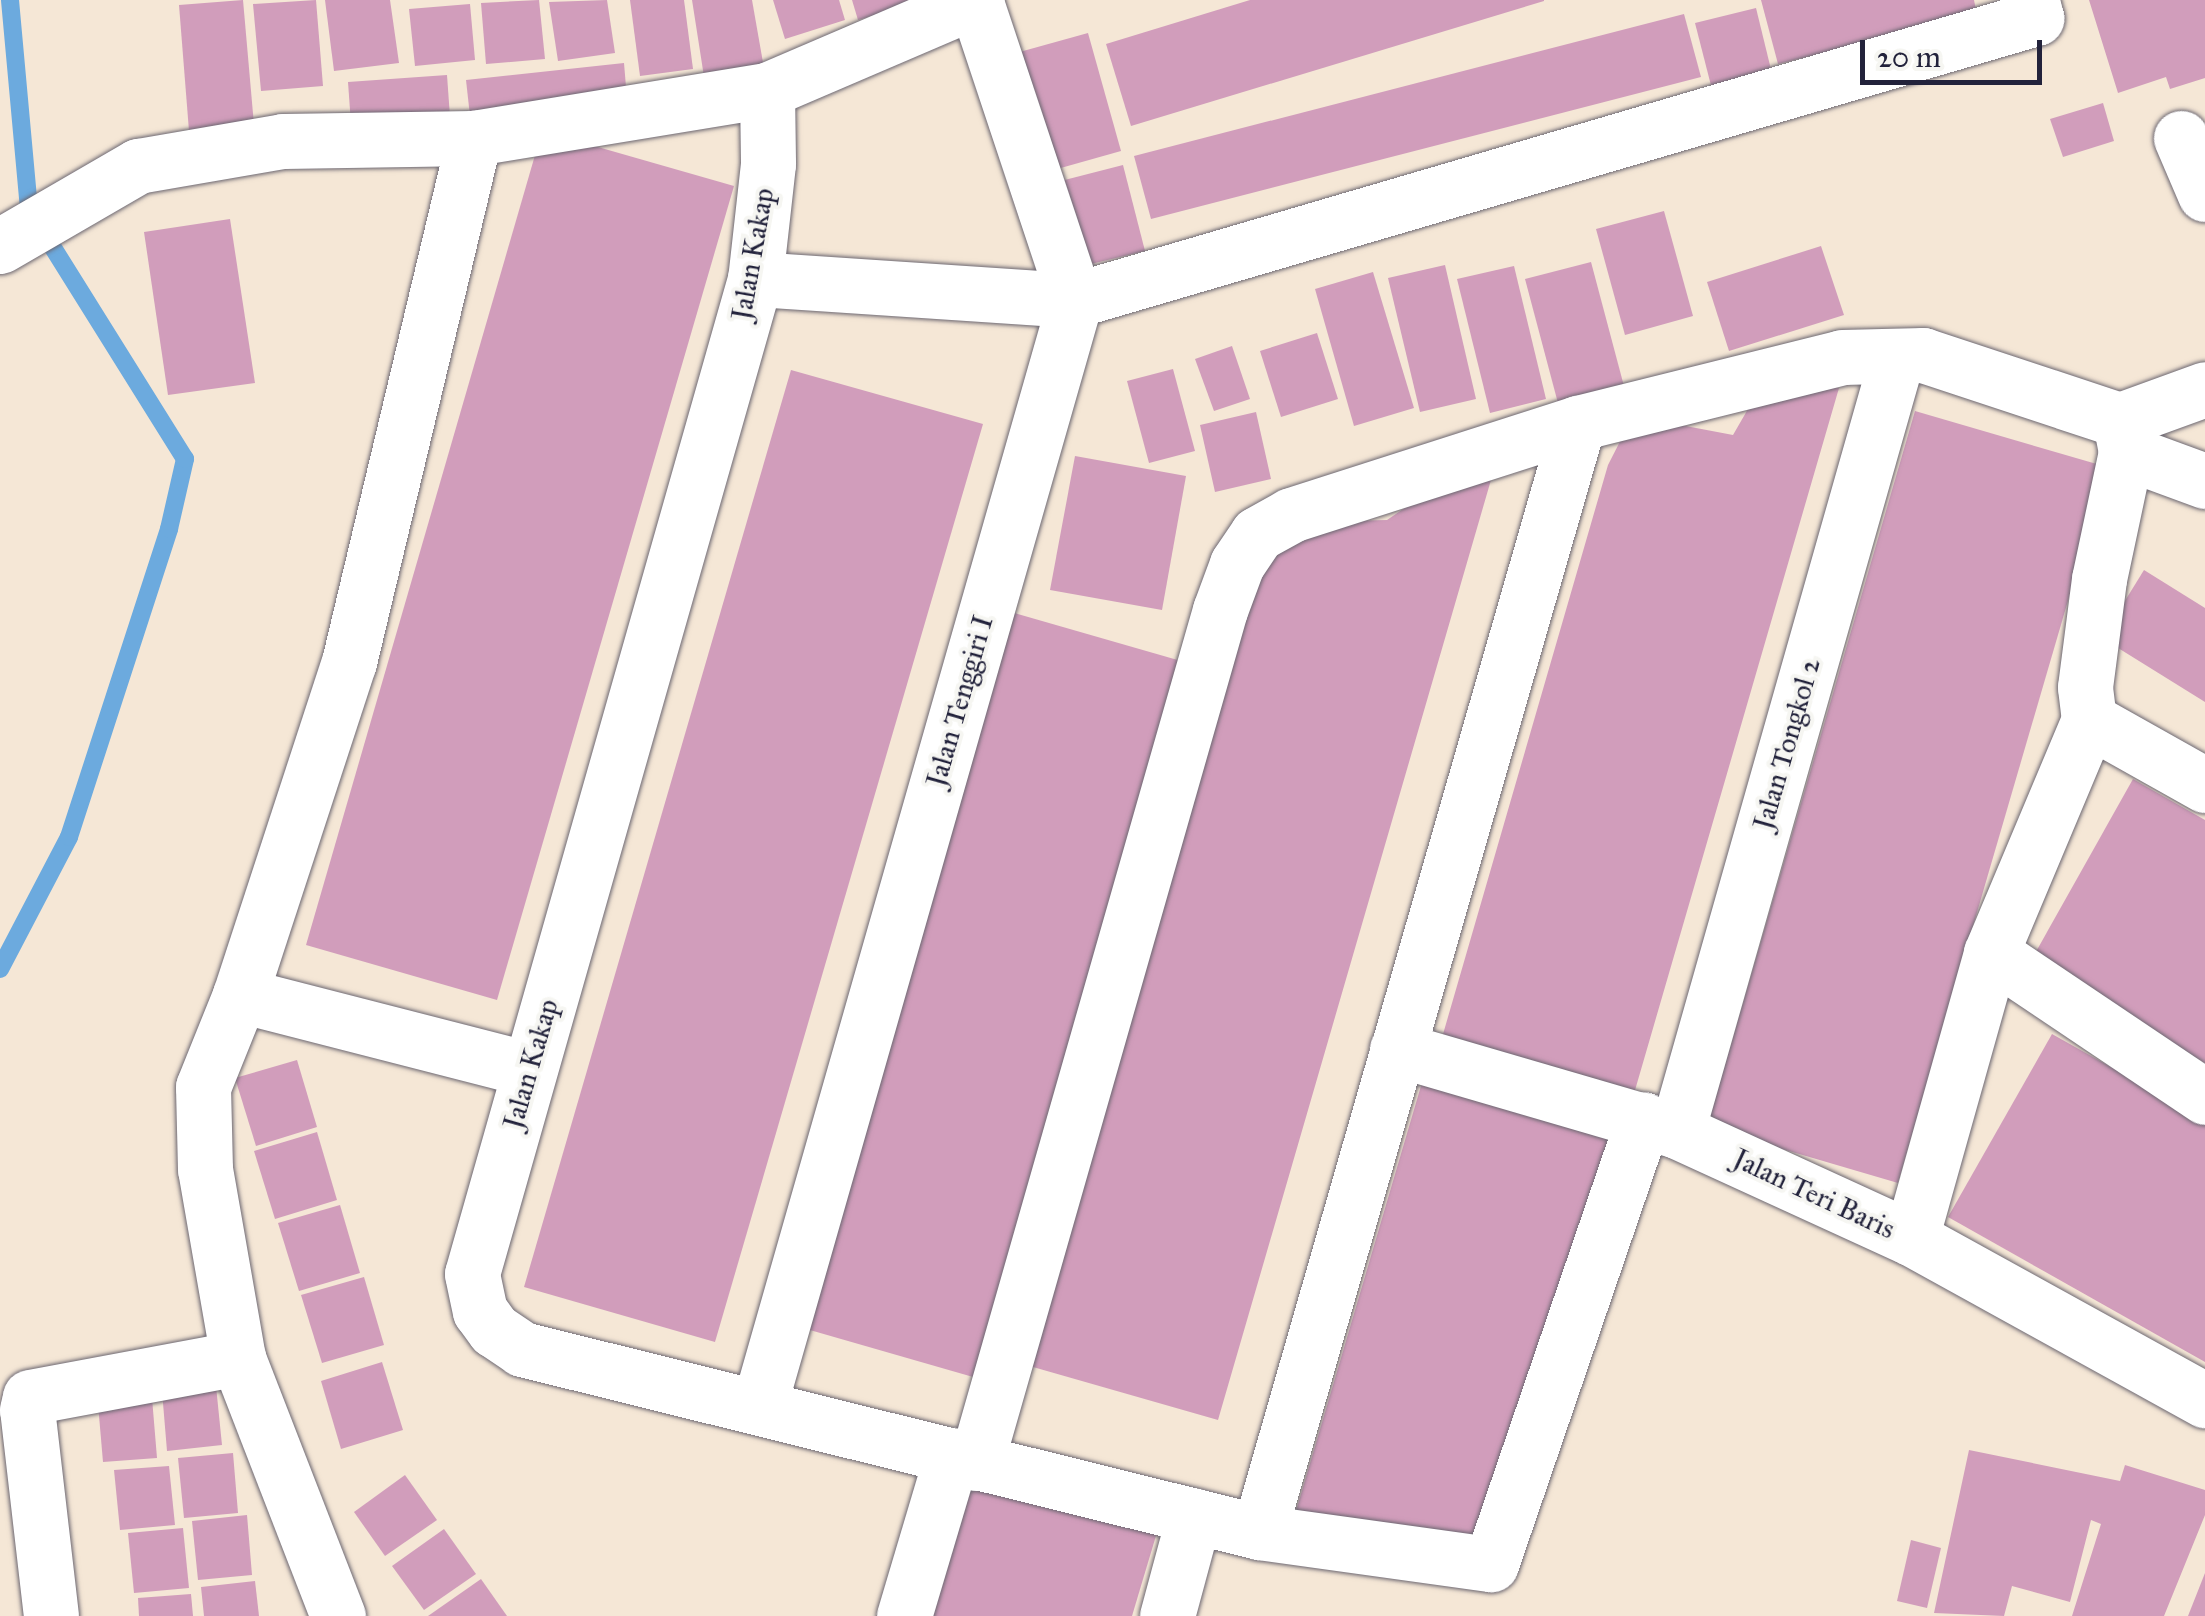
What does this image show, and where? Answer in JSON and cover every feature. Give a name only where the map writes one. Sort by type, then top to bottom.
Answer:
[{"type":"street","points":[[0,246],[138,166],[182,155],[283,141],[474,138],[767,90],[976,0],[1075,300]]},
{"type":"street","points":[[754,279],[1075,300],[2036,18],[2032,0]]},
{"type":"street","name":"Jalan Kakap","points":[[767,90],[768,164],[754,279],[472,1274],[480,1311],[494,1330],[522,1349],[1259,1532]]},
{"type":"street","points":[[338,1616],[238,1358],[205,1169],[204,1087],[240,996],[349,662],[474,138]]},
{"type":"street","points":[[2181,138],[2205,194]]},
{"type":"street","name":"Jalan Tenggiri I","points":[[759,1406],[1075,300]]},
{"type":"street","name":"Jalan Tongkol 2","points":[[1259,1532],[1491,1564],[1660,1125],[1897,356]]},
{"type":"street","points":[[904,1616],[964,1459],[1237,564],[1258,534],[1291,515],[1578,423],[1842,357],[1923,356],[2123,436],[2205,482]]},
{"type":"street","points":[[2123,436],[2205,389]]},
{"type":"street","points":[[1259,1532],[1578,423]]},
{"type":"street","points":[[1911,1238],[1991,953],[2089,720],[2085,687],[2123,436]]},
{"type":"street","points":[[2089,720],[2205,785]]},
{"type":"street","points":[[1991,953],[2205,1097]]},
{"type":"street","points":[[240,996],[530,1069]]},
{"type":"street","name":"Jalan Teri Baris","points":[[1397,1049],[1660,1125],[1911,1238],[2205,1400]]},
{"type":"street","points":[[51,1616],[27,1410],[30,1397],[238,1358]]},
{"type":"street","points":[[1167,1616],[1194,1516]]},
{"type":"building","points":[[243,0],[254,125],[189,131],[179,5]]},
{"type":"building","points":[[316,0],[323,86],[261,91],[253,4]]},
{"type":"building","points":[[325,0],[390,0],[399,63],[334,71]]},
{"type":"building","points":[[539,0],[545,59],[486,64],[481,3]]},
{"type":"building","points":[[607,0],[615,53],[558,61],[549,2]]},
{"type":"building","points":[[630,0],[684,0],[693,69],[640,76]]},
{"type":"building","points":[[692,0],[752,0],[765,74],[705,83]]},
{"type":"building","points":[[773,0],[839,0],[845,20],[785,39]]},
{"type":"building","points":[[852,0],[911,0],[912,4],[858,20]]},
{"type":"building","points":[[1250,0],[1544,1],[1131,126],[1106,44]]},
{"type":"building","points":[[1761,0],[1974,0],[1977,15],[1778,64]]},
{"type":"building","points":[[2089,0],[2205,0],[2205,78],[2170,89],[2166,77],[2118,93]]},
{"type":"building","points":[[470,4],[475,60],[415,66],[409,9]]},
{"type":"building","points":[[1756,8],[1776,90],[1716,105],[1695,23]]},
{"type":"building","points":[[1684,14],[1701,77],[1151,219],[1134,156]]},
{"type":"building","points":[[1088,33],[1121,151],[1050,171],[1016,53]]},
{"type":"building","points":[[624,63],[627,99],[470,116],[466,80]]},
{"type":"building","points":[[447,75],[450,117],[351,124],[348,82]]},
{"type":"building","points":[[2103,103],[2114,141],[2063,157],[2050,119]]},
{"type":"building","points":[[542,131],[734,186],[497,1000],[306,945]]},
{"type":"building","points":[[1123,165],[1145,251],[1070,269],[1049,184]]},
{"type":"building","points":[[1664,211],[1693,316],[1625,335],[1596,229]]},
{"type":"building","points":[[230,219],[255,383],[168,395],[144,232]]},
{"type":"building","points":[[1821,246],[1844,315],[1729,351],[1707,282]]},
{"type":"building","points":[[1591,262],[1625,390],[1559,407],[1525,279]]},
{"type":"building","points":[[1445,265],[1476,399],[1420,412],[1388,278]]},
{"type":"building","points":[[1514,266],[1546,399],[1490,413],[1457,279]]},
{"type":"building","points":[[1373,272],[1414,408],[1354,426],[1315,289]]},
{"type":"building","points":[[1317,333],[1338,399],[1281,417],[1260,351]]},
{"type":"building","points":[[1232,346],[1250,399],[1214,411],[1195,359]]},
{"type":"building","points":[[1173,369],[1195,451],[1149,463],[1127,381]]},
{"type":"building","points":[[791,370],[983,424],[715,1342],[524,1287]]},
{"type":"building","points":[[1763,383],[1839,388],[1631,1104],[1439,1048],[1608,465],[1633,416],[1733,435]]},
{"type":"building","points":[[1915,411],[2107,467],[1898,1183],[1707,1127]]},
{"type":"building","points":[[1256,412],[1271,479],[1215,492],[1200,425]]},
{"type":"building","points":[[1075,456],[1186,476],[1162,610],[1050,590]]},
{"type":"building","points":[[1493,473],[1218,1420],[1026,1365],[1262,551],[1347,521],[1387,520],[1440,484]]},
{"type":"building","points":[[2144,570],[2205,608],[2205,702],[2102,638]]},
{"type":"building","points":[[997,608],[1188,663],[980,1379],[789,1324]]},
{"type":"building","points":[[2133,779],[2205,820],[2205,1063],[2029,964]]},
{"type":"building","points":[[2052,1034],[2205,1120],[2205,1362],[1948,1217]]},
{"type":"building","points":[[297,1060],[317,1127],[256,1146],[235,1078]]},
{"type":"building","points":[[1428,1062],[1619,1118],[1498,1535],[1291,1528]]},
{"type":"building","points":[[317,1132],[337,1200],[275,1219],[254,1151]]},
{"type":"building","points":[[340,1205],[360,1273],[299,1291],[278,1223]]},
{"type":"building","points":[[364,1277],[384,1345],[322,1363],[301,1295]]},
{"type":"building","points":[[382,1362],[403,1430],[341,1449],[321,1381]]},
{"type":"building","points":[[216,1386],[222,1445],[167,1451],[162,1391]]},
{"type":"building","points":[[152,1398],[157,1458],[103,1462],[98,1404]]},
{"type":"building","points":[[1969,1450],[2120,1481],[2125,1465],[2205,1490],[2205,1515],[2164,1616],[2072,1616],[2101,1524],[2091,1520],[2070,1602],[2012,1586],[2004,1616],[1934,1613]]},
{"type":"building","points":[[233,1453],[238,1513],[184,1518],[178,1458]]},
{"type":"building","points":[[169,1466],[175,1525],[120,1530],[114,1470]]},
{"type":"building","points":[[967,1474],[1158,1529],[1132,1616],[925,1616]]},
{"type":"building","points":[[405,1475],[437,1520],[385,1556],[354,1512]]},
{"type":"building","points":[[247,1515],[252,1575],[198,1580],[192,1521]]},
{"type":"building","points":[[183,1528],[189,1588],[134,1593],[128,1533]]},
{"type":"building","points":[[444,1529],[476,1574],[424,1610],[392,1566]]},
{"type":"building","points":[[1911,1540],[1941,1548],[1927,1608],[1897,1601]]},
{"type":"building","points":[[2205,1573],[2205,1616],[2188,1616]]},
{"type":"building","points":[[481,1579],[507,1616],[428,1616]]},
{"type":"building","points":[[255,1581],[259,1616],[204,1616],[201,1587]]},
{"type":"building","points":[[191,1594],[193,1616],[139,1616],[138,1598]]},
{"type":"waterway","points":[[0,969],[69,837],[169,529],[185,459],[29,209],[10,0]]}]
